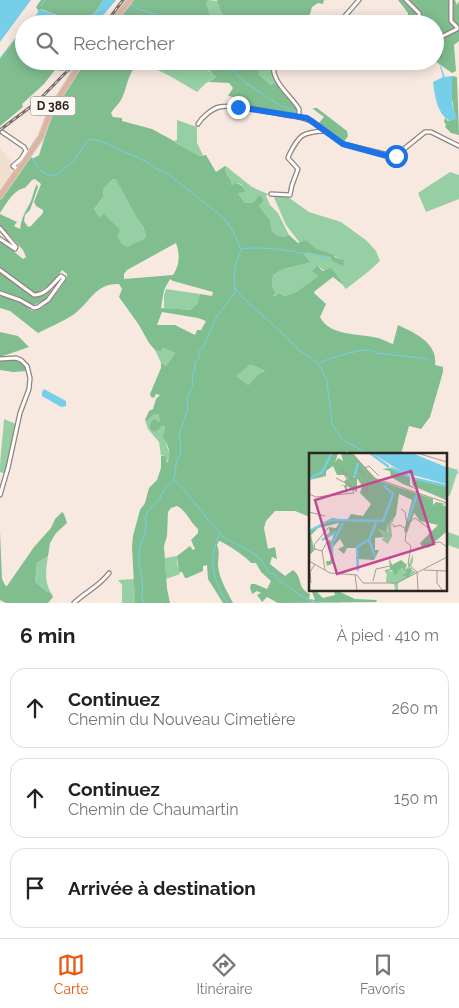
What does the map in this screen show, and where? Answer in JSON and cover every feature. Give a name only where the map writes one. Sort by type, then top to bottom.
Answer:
[{"type":"main road","points":[[118,15],[130,0]]},
{"type":"main road","name":"D 386","points":[[0,196],[41,137],[51,110],[76,70]]},
{"type":"street","points":[[346,15],[359,0]]},
{"type":"street","points":[[406,0],[419,15]]},
{"type":"street","points":[[444,36],[457,29],[457,26],[451,21],[450,17],[451,0]]},
{"type":"street","points":[[274,70],[278,80],[299,110],[298,116]]},
{"type":"street","points":[[198,124],[212,111],[222,106],[238,107],[307,118],[343,144],[393,156],[425,132],[431,132],[459,146]]},
{"type":"street","points":[[271,194],[290,194],[298,169],[288,158],[300,136],[308,132],[326,131]]},
{"type":"street","points":[[2,132],[24,147],[26,151],[13,166],[18,171]]},
{"type":"street","points":[[0,228],[16,247],[15,249],[0,239]]},
{"type":"street","points":[[0,270],[34,295],[38,295],[54,284],[61,276],[64,278],[48,300],[34,308],[20,300],[0,293]]},
{"type":"street","points":[[0,359],[21,360],[27,366],[30,382],[20,413],[0,495]]},
{"type":"street","points":[[74,603],[92,588],[103,582],[109,573]]},
{"type":"shaded area","points":[[0,148],[12,162],[12,171],[0,189]]},
{"type":"green space","points":[[41,0],[103,0],[91,15],[56,15],[41,9],[39,12],[36,7]]},
{"type":"green space","points":[[133,0],[209,0],[206,3],[210,15],[122,15]]},
{"type":"green space","points":[[209,0],[218,1],[223,15],[210,15],[206,3]]},
{"type":"green space","points":[[217,0],[324,0],[323,4],[318,3],[312,7],[310,15],[223,15]]},
{"type":"green space","points":[[398,0],[455,0],[457,5],[459,1],[459,41],[454,45],[456,71],[452,73],[444,67],[444,15],[408,15]]},
{"type":"green space","points":[[15,39],[15,70],[55,70],[44,84],[22,104],[23,107],[0,126],[0,58]]},
{"type":"green space","points":[[80,70],[133,70],[121,100],[111,113],[113,117],[122,118],[122,121],[152,129],[200,156],[206,155],[216,172],[225,166],[227,167],[225,169],[231,184],[239,184],[244,188],[245,192],[238,193],[245,203],[254,202],[259,196],[264,200],[259,206],[270,220],[272,231],[275,234],[283,237],[289,235],[298,243],[306,240],[317,249],[344,260],[343,266],[332,261],[331,257],[306,252],[304,254],[309,263],[283,269],[273,275],[272,287],[275,293],[273,295],[275,296],[279,293],[285,296],[296,292],[318,276],[312,271],[317,266],[323,271],[331,268],[342,284],[333,277],[314,293],[326,304],[320,317],[331,328],[346,333],[371,336],[393,344],[398,325],[418,335],[429,345],[435,357],[435,365],[443,367],[443,372],[430,417],[421,429],[409,426],[401,453],[351,453],[346,451],[345,453],[309,453],[309,517],[295,511],[275,511],[266,521],[264,528],[268,549],[275,547],[277,559],[272,557],[270,564],[285,576],[293,570],[303,589],[310,594],[309,599],[315,600],[311,590],[315,590],[323,598],[335,595],[334,591],[338,591],[355,599],[377,600],[376,602],[278,603],[267,597],[262,602],[257,595],[261,593],[257,591],[252,594],[251,584],[267,589],[271,581],[261,572],[256,563],[251,563],[236,550],[219,541],[217,545],[220,575],[233,603],[223,603],[208,579],[207,565],[203,566],[203,571],[187,578],[185,578],[182,572],[179,572],[177,556],[190,546],[193,550],[195,549],[191,540],[198,533],[198,529],[177,506],[171,508],[168,512],[167,536],[164,546],[167,589],[170,603],[135,603],[133,536],[140,510],[145,503],[149,488],[157,480],[161,468],[161,456],[165,456],[167,463],[169,455],[169,449],[163,436],[165,426],[161,426],[154,432],[150,428],[151,423],[155,419],[158,422],[160,421],[158,414],[154,414],[147,421],[145,420],[160,395],[156,394],[154,398],[150,394],[161,368],[161,363],[166,366],[175,353],[163,348],[161,352],[155,350],[149,343],[119,297],[122,289],[119,284],[98,290],[73,315],[38,333],[10,311],[0,308],[0,295],[21,302],[32,311],[42,308],[52,299],[67,278],[67,274],[62,270],[52,284],[34,294],[0,268],[0,240],[23,259],[26,257],[23,250],[0,225],[0,214],[17,222],[14,226],[20,229],[23,216],[37,184],[38,187],[30,210],[25,215],[24,221],[28,227],[31,226],[43,213],[43,210],[36,206],[34,202],[41,184],[35,179],[25,188],[17,191],[0,213],[0,199],[30,158],[39,155],[52,115]],"holes":[[[113,179],[116,180],[143,226],[146,237],[128,247],[122,244],[117,237],[120,230],[104,214],[100,217],[94,209],[103,197],[103,189]],[[176,243],[179,259],[173,275],[124,279],[124,274],[127,270]],[[170,279],[213,292],[212,296],[200,294],[197,304],[190,310],[161,308],[164,290]],[[162,312],[206,321],[201,330],[197,330],[195,335],[175,325],[157,325]],[[249,365],[265,371],[258,374],[248,385],[237,376]]]},
{"type":"green space","points":[[157,70],[208,70],[216,77],[197,92]]},
{"type":"green space","points":[[209,70],[258,70],[259,75],[271,85],[276,81],[297,109],[298,114],[293,115],[250,108],[239,98],[228,96],[233,88],[229,83],[209,82],[216,77]]},
{"type":"green space","points":[[255,70],[272,70],[276,81],[271,85]]},
{"type":"green space","points":[[452,76],[457,77],[459,135],[451,133],[445,127],[444,121],[445,118],[448,121],[455,117],[452,99]]},
{"type":"green space","points":[[314,108],[317,108],[347,131],[348,136],[343,143],[318,124],[324,117]]},
{"type":"green space","points":[[177,120],[197,127],[197,143],[203,155],[200,156],[174,143],[177,140]]},
{"type":"green space","points":[[227,167],[252,187],[268,194],[266,196],[270,205],[278,213],[289,235],[283,237],[272,231],[270,220],[259,206],[264,200],[261,196],[254,202],[245,203],[238,193],[244,188],[241,184],[231,184],[225,169]]},
{"type":"green space","points":[[450,172],[459,175],[459,199],[426,212],[418,193]]},
{"type":"green space","points":[[113,179],[116,180],[143,226],[146,237],[128,247],[122,244],[94,209],[103,197],[103,189]]},
{"type":"green space","points":[[273,195],[288,197],[309,212],[341,222],[367,241],[376,251],[380,261],[346,289],[342,282],[319,267],[318,276],[296,292],[285,296],[279,293],[275,296],[273,295],[273,275],[283,269],[309,263],[304,254],[306,251],[332,257],[332,261],[343,260],[317,249],[306,240],[300,243],[286,225]]},
{"type":"green space","points":[[0,272],[35,297],[54,289],[45,300],[34,305],[0,292]]},
{"type":"green space","points":[[166,289],[200,294],[197,304],[190,310],[164,309]]},
{"type":"green space","points":[[0,332],[18,336],[29,347],[0,357]]},
{"type":"green space","points":[[163,348],[175,353],[166,366],[161,363],[155,350],[161,352]]},
{"type":"green space","points":[[13,359],[22,362],[27,371],[13,372],[0,370],[0,360]]},
{"type":"green space","points":[[248,365],[265,371],[258,374],[248,385],[237,376]]},
{"type":"green space","points":[[154,414],[158,414],[160,421],[158,422],[161,426],[165,426],[165,440],[170,455],[166,463],[163,455],[161,456],[159,442],[148,429],[145,420],[147,421]]},
{"type":"green space","points":[[4,419],[16,424],[5,474],[0,472]]},
{"type":"green space","points":[[446,468],[458,470],[450,495],[446,498]]},
{"type":"green space","points":[[62,512],[67,523],[56,533],[50,543],[48,556],[37,563],[35,582],[51,593],[53,597],[48,603],[6,603],[0,600],[0,531],[2,579],[7,586],[34,547]]},
{"type":"green space","points":[[446,531],[459,536],[459,549],[446,544]]},
{"type":"green space","points":[[48,556],[46,579],[51,593],[35,582],[37,563]]},
{"type":"green space","points":[[177,556],[180,574],[166,579],[165,558]]},
{"type":"green space","points":[[134,579],[135,603],[122,603],[122,585],[118,580]]},
{"type":"water","points":[[0,0],[31,0],[20,15],[15,15],[15,22],[0,42]]},
{"type":"water","points":[[103,0],[116,0],[104,15],[92,15]]},
{"type":"water","points":[[40,9],[55,15],[36,15]]},
{"type":"water","points":[[441,70],[445,77],[452,76],[452,104],[457,119],[450,121],[439,109],[433,82],[443,77]]},
{"type":"water","points":[[44,389],[66,401],[66,406],[61,407],[42,396]]},
{"type":"waterway","points":[[41,5],[45,0]]},
{"type":"waterway","points":[[130,4],[157,15]]},
{"type":"waterway","points":[[0,59],[15,40]]},
{"type":"waterway","points":[[43,127],[48,110],[71,73],[70,70]]},
{"type":"waterway","points":[[231,70],[268,98],[281,106],[297,112]]},
{"type":"waterway","points":[[27,153],[40,133]]},
{"type":"waterway","points":[[30,155],[42,172],[50,176],[58,174],[74,160],[87,141],[92,139],[103,142],[167,173],[225,219],[241,249],[234,277],[235,292],[216,318],[203,348],[199,351],[199,358],[195,363],[195,370],[192,375],[193,384],[187,400],[188,408],[179,435],[181,447],[174,479],[160,495],[161,497],[147,513],[145,519],[147,525],[139,557],[143,587],[141,596],[144,603]]},
{"type":"waterway","points":[[241,249],[274,249],[328,258]]},
{"type":"waterway","points":[[235,288],[243,298],[299,350],[319,364],[327,381],[332,423],[344,441],[367,453]]},
{"type":"waterway","points":[[320,363],[365,350],[429,359]]},
{"type":"waterway","points":[[446,472],[459,473]]},
{"type":"waterway","points":[[174,480],[223,537],[258,556],[270,574],[272,573],[276,576],[279,582],[283,582],[301,596],[317,603]]},
{"type":"waterway","points":[[220,533],[214,552],[213,569],[227,603]]},
{"type":"waterway","points":[[334,603],[339,603]]},
{"type":"railway","points":[[112,15],[123,0]]},
{"type":"railway","points":[[0,130],[37,102],[68,70]]},
{"type":"route","points":[[238,107],[307,118],[320,126],[338,142],[387,156],[396,156]]}]
